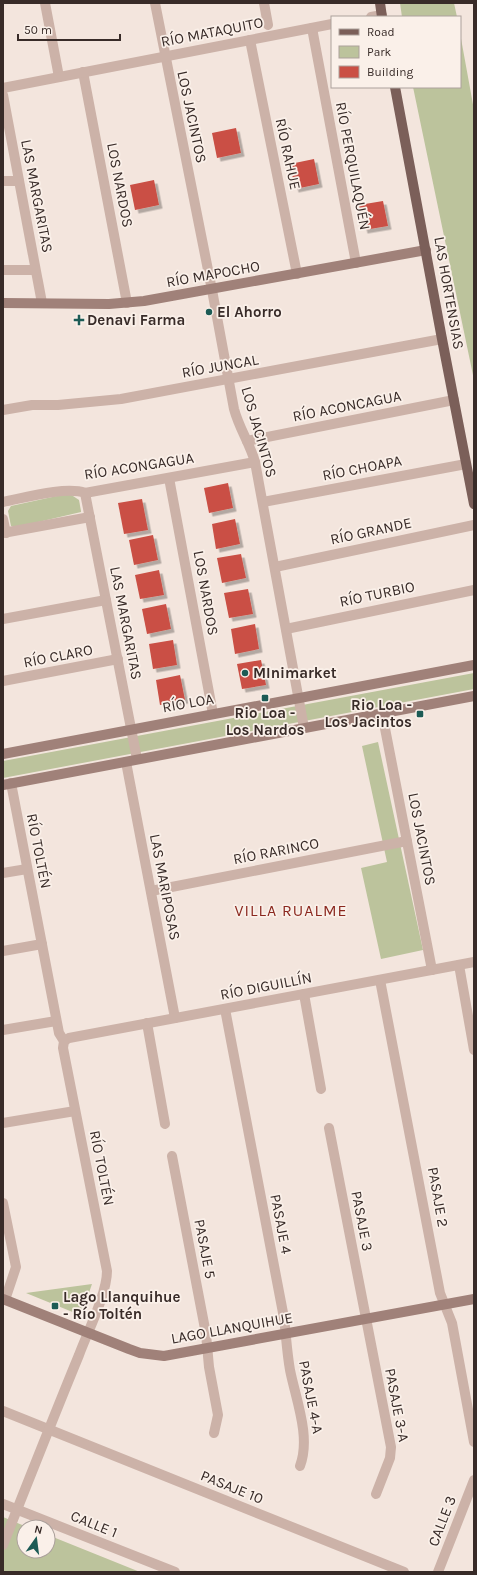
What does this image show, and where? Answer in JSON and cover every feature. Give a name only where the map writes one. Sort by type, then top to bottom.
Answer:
[{"type":"main road","points":[[380,3],[382,16]]},
{"type":"main road","name":"LAS HORTENSIAS","points":[[395,88],[474,504]]},
{"type":"street","points":[[45,3],[59,77]]},
{"type":"street","name":"LOS JACINTOS","points":[[154,3],[237,421],[256,462],[304,728]]},
{"type":"street","points":[[264,3],[268,25]]},
{"type":"street","name":"RÍO MATAQUITO","points":[[3,88],[331,24]]},
{"type":"street","name":"RÍO PERQUILAQUÉN","points":[[312,28],[356,263]]},
{"type":"street","name":"RÍO RAHUE","points":[[250,40],[297,274]]},
{"type":"street","name":"LOS NARDOS","points":[[83,72],[127,303]]},
{"type":"street","name":"LAS MARGARITAS","points":[[3,95],[42,304]]},
{"type":"street","points":[[3,181],[19,181]]},
{"type":"street","name":"RÍO MAPOCHO","points":[[3,303],[127,303],[212,290],[426,250]]},
{"type":"street","points":[[3,270],[36,270]]},
{"type":"street","name":"RÍO JUNCAL","points":[[3,410],[32,404],[58,405],[121,399],[442,339]]},
{"type":"street","name":"RÍO ACONCAGUA","points":[[247,441],[454,400]]},
{"type":"street","name":"RÍO ACONGAGUA","points":[[3,502],[68,490],[80,490],[85,493],[256,462]]},
{"type":"street","name":"RÍO CHOAPA","points":[[263,502],[466,464]]},
{"type":"street","name":"LOS NARDOS","points":[[169,478],[213,714]]},
{"type":"street","name":"LAS MARGARITAS","points":[[85,493],[137,759]]},
{"type":"street","points":[[3,519],[4,533],[90,517]]},
{"type":"street","name":"RÍO GRANDE","points":[[275,567],[474,525]]},
{"type":"street","name":"RÍO TURBIO","points":[[286,629],[474,590]]},
{"type":"street","points":[[3,619],[106,600]]},
{"type":"street","name":"RÍO CLARO","points":[[3,681],[118,659]]},
{"type":"street","name":"RÍO LOA","points":[[3,754],[474,665]]},
{"type":"street","points":[[7,784],[474,696]]},
{"type":"street","name":"LOS JACINTOS","points":[[382,713],[432,970]]},
{"type":"street","name":"LAS MARIPOSAS","points":[[126,762],[175,1018]]},
{"type":"street","name":"RÍO TOLTÉN","points":[[3,1545],[106,1284],[107,1271],[63,1048],[64,1041],[60,1035],[56,1020],[27,869],[7,784]]},
{"type":"street","name":"RÍO RARINCO","points":[[151,891],[407,841]]},
{"type":"street","points":[[3,873],[27,869]]},
{"type":"street","points":[[3,951],[42,944]]},
{"type":"street","name":"RÍO DIGUILLÍN","points":[[64,1041],[69,1038],[474,962]]},
{"type":"street","points":[[459,965],[474,1050]]},
{"type":"street","name":"PASAJE 2","points":[[380,980],[404,1095],[440,1293],[444,1304]]},
{"type":"street","points":[[304,994],[321,1089]]},
{"type":"street","name":"PASAJE 4","points":[[226,1009],[286,1334]]},
{"type":"street","points":[[3,1030],[56,1020]]},
{"type":"street","points":[[146,1024],[165,1124]]},
{"type":"street","points":[[3,1123],[75,1111]]},
{"type":"street","name":"PASAJE 3","points":[[328,1128],[365,1319]]},
{"type":"street","name":"PASAJE 5","points":[[172,1156],[206,1334],[209,1367],[218,1415],[214,1433]]},
{"type":"street","points":[[3,1203],[16,1267],[4,1299]]},
{"type":"street","name":"LAGO LLANQUIHUE","points":[[4,1299],[129,1349],[152,1355],[176,1355],[474,1299]]},
{"type":"street","points":[[444,1304],[452,1323],[474,1442]]},
{"type":"street","name":"PASAJE 3-A","points":[[365,1319],[391,1447],[390,1458],[376,1494]]},
{"type":"street","name":"PASAJE 4-A","points":[[286,1334],[290,1368],[304,1435],[305,1451],[300,1466]]},
{"type":"street","name":"PASAJE 10","points":[[3,1411],[404,1572]]},
{"type":"street","name":"CALLE 3","points":[[438,1572],[474,1480]]},
{"type":"street","name":"CALLE 1","points":[[3,1504],[174,1572]]},
{"type":"green space","points":[[400,3],[454,3],[457,16],[402,16]]},
{"type":"green space","points":[[461,38],[474,110],[474,380],[413,88],[461,88]]},
{"type":"green space","points":[[70,494],[79,500],[81,512],[17,527],[11,526],[8,511],[11,506]]},
{"type":"green space","points":[[474,673],[474,689],[3,778],[3,761]]},
{"type":"green space","points":[[378,742],[423,950],[381,959],[361,868],[387,862],[362,746]]},
{"type":"green space","points":[[92,1284],[83,1310],[75,1313],[26,1293]]},
{"type":"green space","points":[[3,1517],[16,1522],[16,1559],[56,1559],[56,1538],[140,1572],[3,1572]]},
{"type":"building","points":[[236,128],[241,153],[217,158],[212,133]]},
{"type":"building","points":[[314,159],[319,184],[295,189],[290,164]]},
{"type":"building","points":[[154,180],[159,205],[135,210],[130,185]]},
{"type":"building","points":[[383,201],[388,226],[364,230],[359,205]]},
{"type":"building","points":[[228,483],[233,508],[209,513],[204,488]]},
{"type":"building","points":[[142,499],[148,530],[124,534],[118,503]]},
{"type":"building","points":[[235,519],[240,544],[216,549],[212,524]]},
{"type":"building","points":[[153,535],[158,560],[134,565],[129,540]]},
{"type":"building","points":[[241,554],[246,578],[222,583],[217,558]]},
{"type":"building","points":[[159,570],[164,595],[140,599],[135,575]]},
{"type":"building","points":[[248,589],[253,614],[229,618],[224,593]]},
{"type":"building","points":[[166,604],[171,629],[147,634],[142,609]]},
{"type":"building","points":[[255,624],[259,649],[235,654],[231,629]]},
{"type":"building","points":[[173,640],[177,665],[153,669],[149,644]]},
{"type":"building","points":[[261,660],[266,685],[242,689],[237,664]]},
{"type":"building","points":[[180,675],[185,700],[160,705],[156,680]]},
{"type":"place","name":"El Ahorro","points":[[209,312]]},
{"type":"place","name":"Denavi Farma","points":[[79,320]]},
{"type":"place","name":"MInimarket","points":[[245,673]]},
{"type":"place","name":"Rio Loa - Los Nardos","points":[[265,698]]},
{"type":"place","name":"Rio Loa - Los Jacintos","points":[[420,714]]},
{"type":"place","name":"Lago Llanquihue - Río Toltén","points":[[55,1306]]},
{"type":"district","name":"VILLA RUALME","points":[[291,910]]}]
